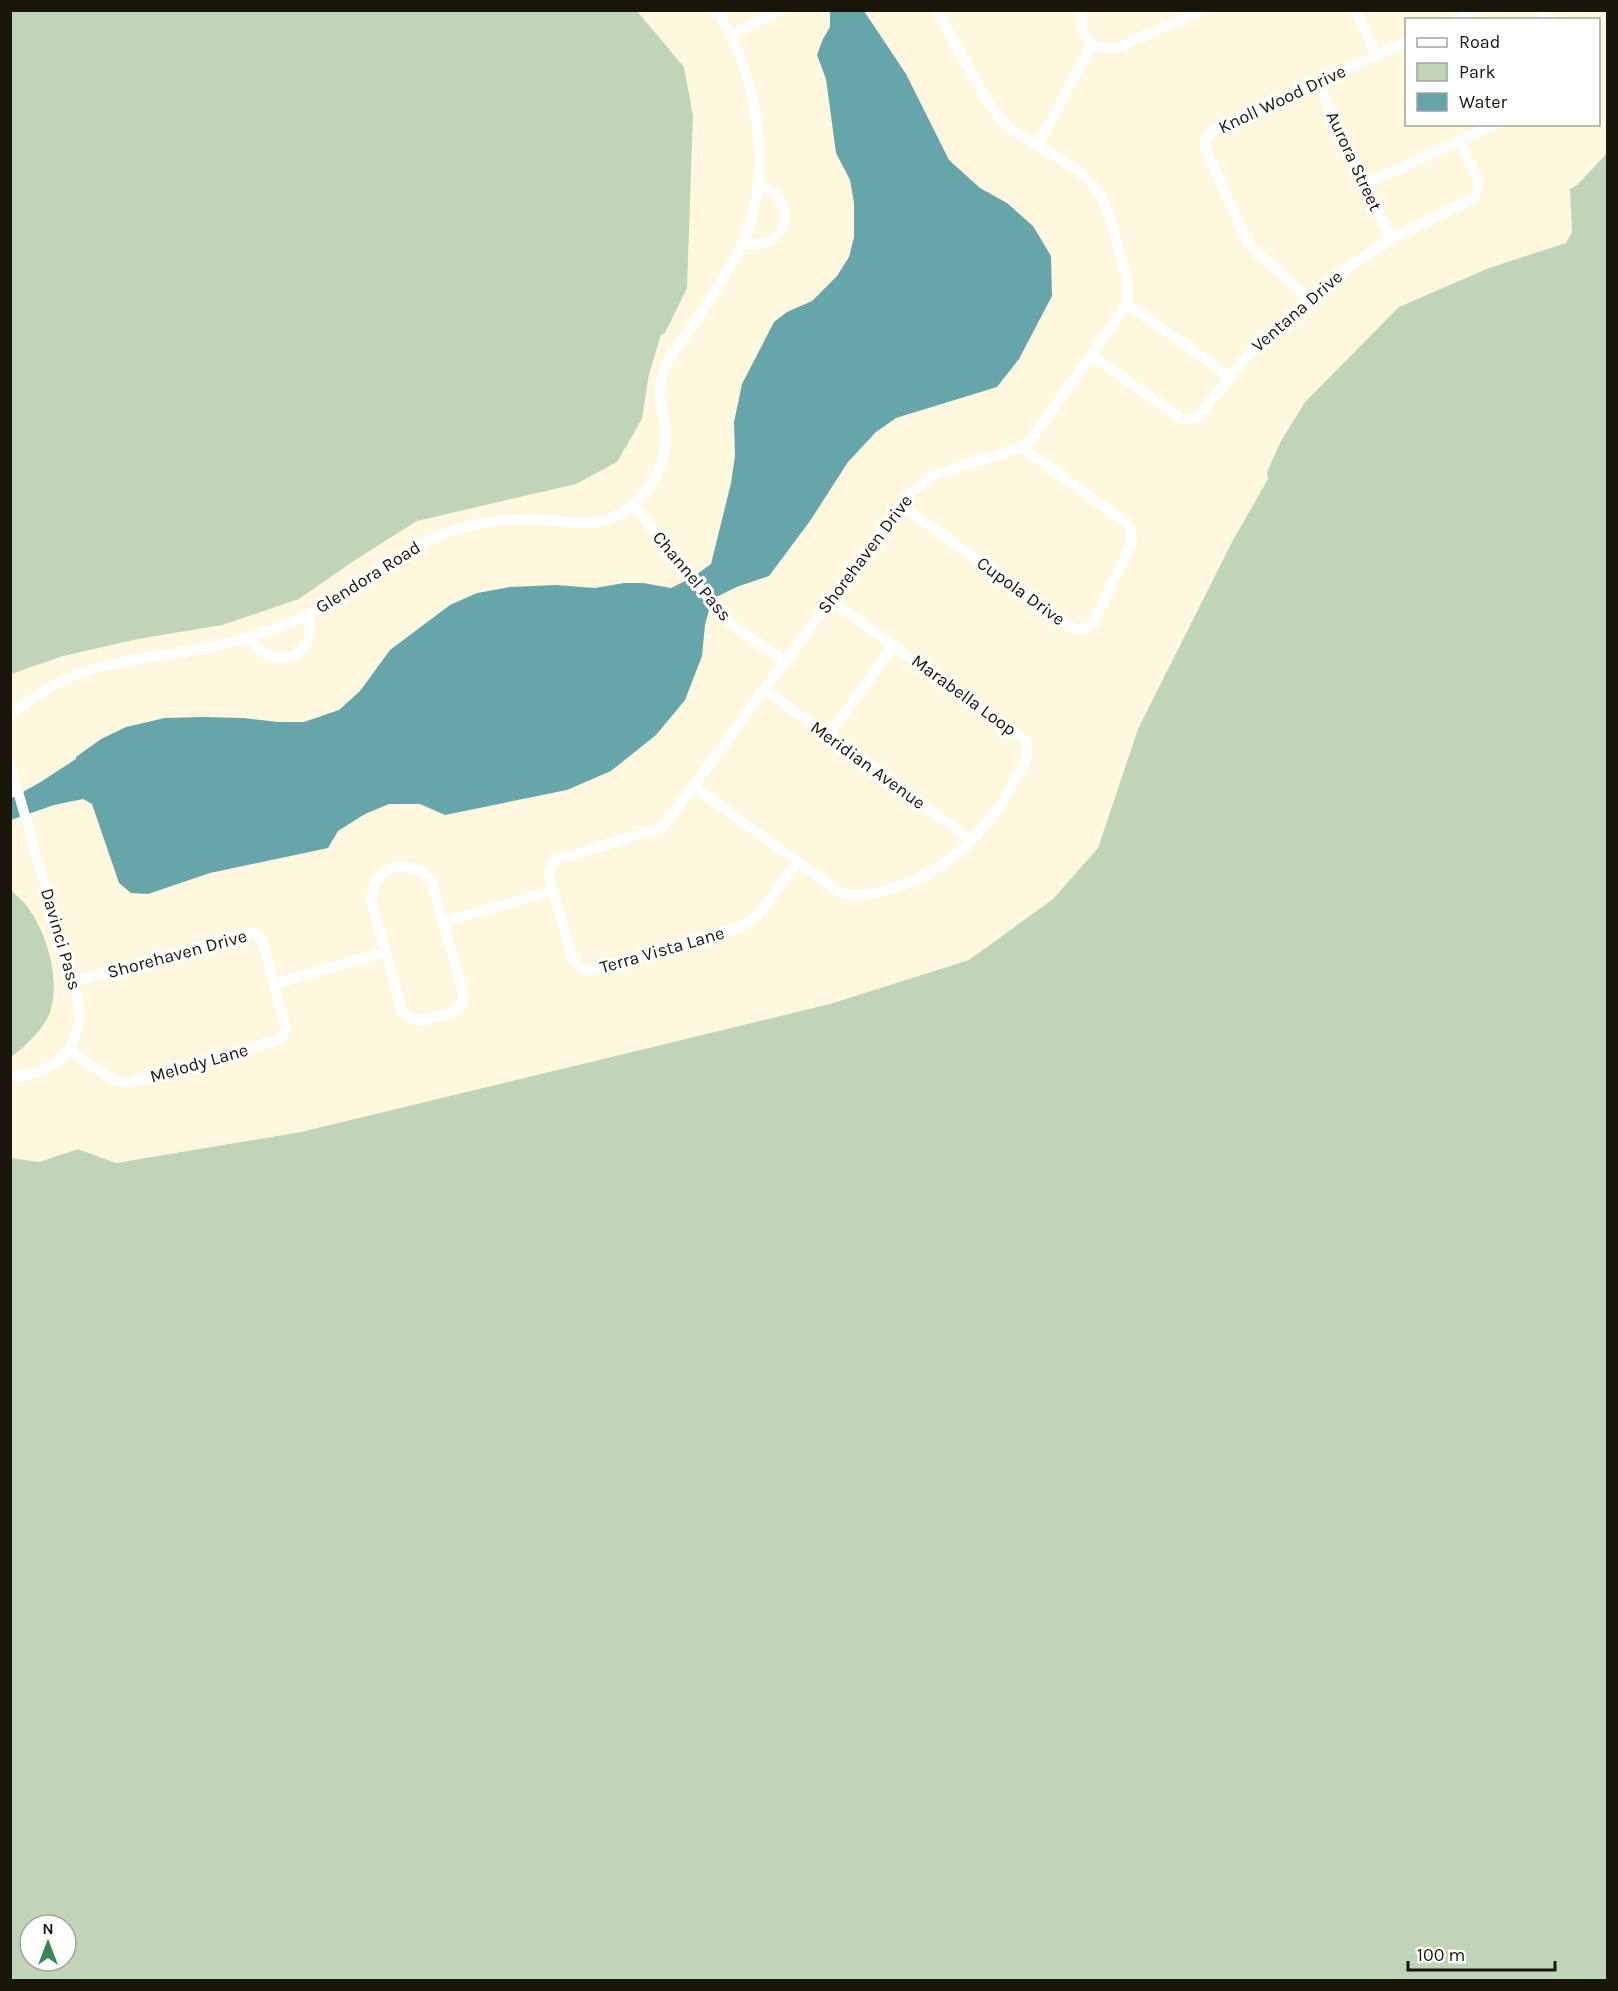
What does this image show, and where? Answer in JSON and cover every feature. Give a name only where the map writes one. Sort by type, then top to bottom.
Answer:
[{"type":"street","name":"Glendora Road","points":[[10,716],[45,690],[87,670],[133,658],[178,653],[250,638],[308,614],[337,598],[409,550],[453,530],[476,524],[524,519],[572,524],[599,523],[613,519],[633,506],[653,483],[663,457],[665,429],[659,402],[659,387],[665,367],[710,300],[742,243],[751,220],[759,187],[759,161],[753,108],[740,57],[717,10]]},
{"type":"street","points":[[730,36],[782,10]]},
{"type":"street","points":[[937,10],[994,113],[1015,132],[1081,172],[1100,194],[1109,214],[1127,279],[1125,304],[1229,376]]},
{"type":"street","points":[[1081,10],[1081,25],[1085,36],[1092,44],[1105,49],[1122,47],[1194,12]]},
{"type":"street","points":[[1356,10],[1377,56]]},
{"type":"street","points":[[1460,18],[1476,10]]},
{"type":"street","name":"Knoll Wood Drive","points":[[1308,298],[1258,254],[1246,239],[1205,145],[1207,135],[1213,130],[1405,43]]},
{"type":"street","points":[[1038,146],[1092,44]]},
{"type":"street","name":"Aurora Street","points":[[1318,83],[1391,238]]},
{"type":"street","points":[[1366,184],[1492,126]]},
{"type":"street","name":"Ventana Drive","points":[[1092,356],[1180,418],[1187,420],[1198,417],[1229,376],[1273,329],[1308,298],[1391,238],[1475,197],[1479,183],[1460,142]]},
{"type":"street","points":[[742,243],[753,246],[766,244],[777,235],[784,220],[780,198],[774,192],[759,187]]},
{"type":"street","name":"Shorehaven Drive","points":[[552,891],[548,874],[554,861],[658,829],[666,824],[901,505],[918,486],[937,474],[1022,447],[1037,433],[1092,356],[1125,304]]},
{"type":"street","name":"Cupola Drive","points":[[901,505],[1072,629],[1085,629],[1093,623],[1131,544],[1132,533],[1126,523],[1036,460],[1022,447]]},
{"type":"street","name":"Channel Pass","points":[[633,506],[717,609],[740,631],[785,661]]},
{"type":"street","name":"Marabella Loop","points":[[693,786],[796,862],[846,895],[866,895],[890,889],[931,872],[950,860],[972,841],[994,815],[1028,757],[1028,745],[1021,736],[830,600]]},
{"type":"street","points":[[250,638],[259,651],[266,656],[274,658],[289,656],[302,648],[309,636],[308,614]]},
{"type":"street","points":[[828,736],[894,645]]},
{"type":"street","name":"Meridian Avenue","points":[[764,689],[972,841]]},
{"type":"street","name":"Davinci Pass","points":[[10,764],[80,1011],[74,1039],[68,1050]]},
{"type":"street","name":"Terra Vista Lane","points":[[552,891],[573,961],[582,969],[592,970],[743,926],[761,912],[796,862]]},
{"type":"street","points":[[400,866],[419,870],[428,877],[433,886],[464,995],[462,1004],[456,1011],[421,1021],[412,1020],[400,1007],[385,952],[371,896],[378,878],[388,870],[400,866]]},
{"type":"street","points":[[444,922],[552,891]]},
{"type":"street","name":"Shorehaven Drive","points":[[73,982],[250,932],[258,935],[262,940],[274,984]]},
{"type":"street","points":[[274,984],[385,952]]},
{"type":"street","name":"Melody Lane","points":[[68,1050],[115,1081],[129,1083],[278,1040],[286,1029],[274,984]]},
{"type":"street","points":[[10,1077],[41,1072],[56,1063],[68,1050]]},
{"type":"green space","points":[[10,11],[637,11],[684,67],[693,116],[687,288],[665,333],[661,335],[649,374],[642,419],[617,462],[576,484],[417,521],[299,599],[222,625],[138,639],[63,656],[11,674]]},
{"type":"green space","points":[[1607,153],[1607,1980],[11,1980],[11,1158],[39,1162],[78,1149],[116,1163],[301,1132],[830,1004],[969,960],[1053,899],[1098,848],[1138,729],[1232,542],[1268,479],[1267,472],[1281,441],[1305,402],[1399,307],[1489,268],[1566,243],[1572,232],[1570,189],[1577,185]]},
{"type":"green space","points":[[11,890],[27,906],[41,929],[50,957],[54,986],[50,1012],[44,1025],[11,1057]]},
{"type":"water","points":[[830,11],[864,11],[906,74],[949,160],[980,188],[1007,203],[1033,226],[1051,256],[1052,296],[1019,359],[997,387],[896,418],[876,432],[848,462],[810,521],[769,576],[739,586],[712,599],[705,625],[702,656],[685,700],[656,735],[611,771],[567,790],[445,815],[420,804],[389,804],[365,814],[338,831],[328,848],[210,873],[148,894],[131,893],[119,883],[92,804],[83,799],[54,805],[11,820],[10,799],[76,759],[101,739],[126,727],[165,718],[243,718],[304,722],[339,710],[360,691],[390,650],[450,605],[477,593],[510,587],[556,585],[595,588],[624,583],[643,583],[671,588],[693,577],[711,564],[731,483],[735,456],[734,422],[742,384],[774,322],[787,312],[812,301],[837,276],[849,257],[854,237],[854,203],[850,180],[836,153],[826,79],[817,55],[830,27]]}]
